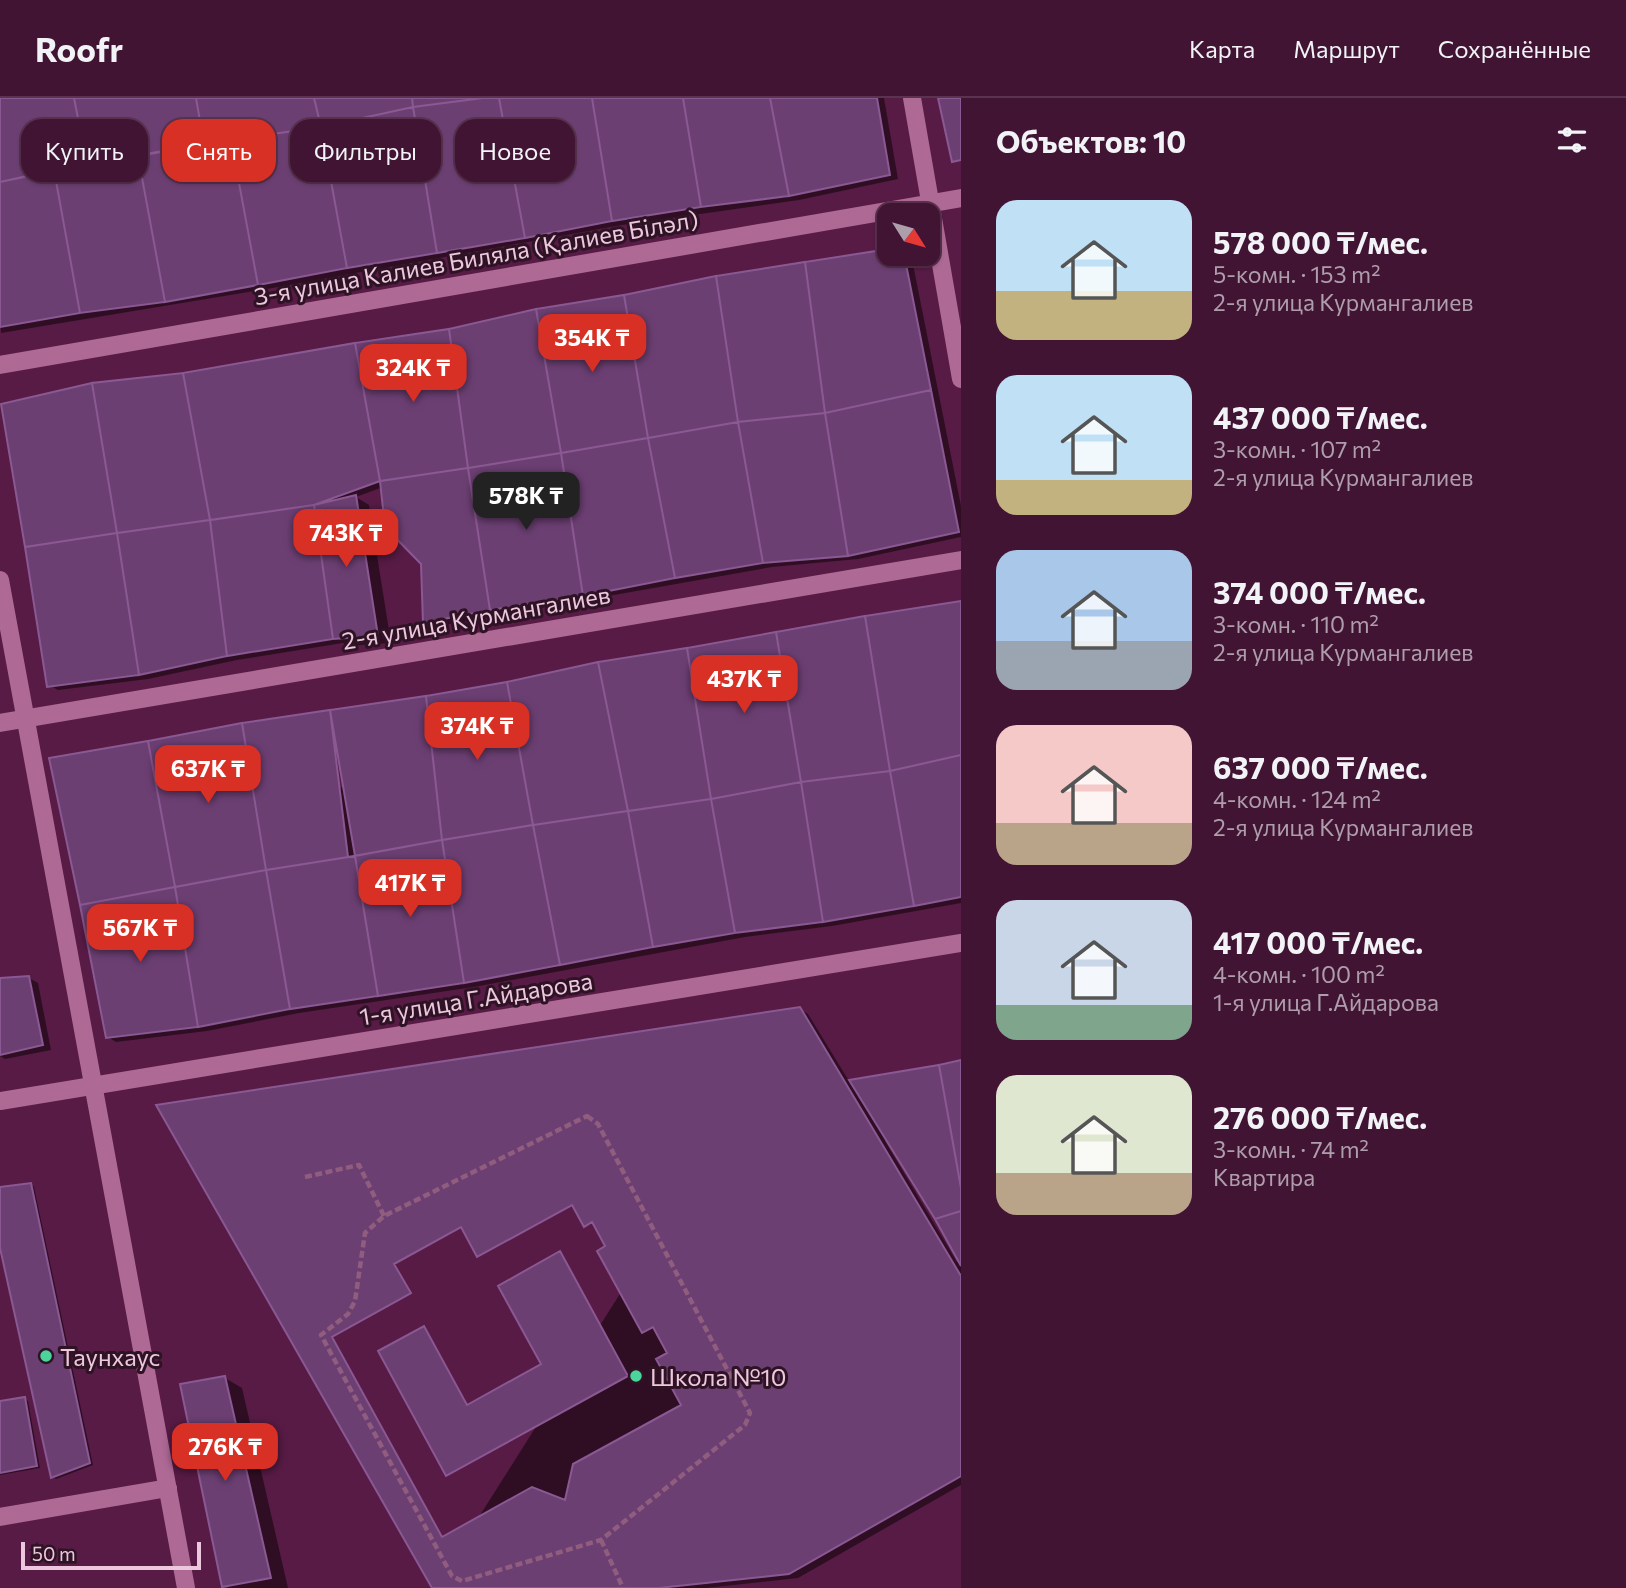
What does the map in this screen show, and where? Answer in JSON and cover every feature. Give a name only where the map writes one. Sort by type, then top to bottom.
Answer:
[{"type":"street","points":[[912,98],[930,203]]},
{"type":"street","name":"3-я улица Калиев Биляла (Қалиев Біләл)","points":[[930,203],[961,198]]},
{"type":"street","name":"3-я улица Калиев Биляла (Қалиев Біләл)","points":[[0,365],[877,212]]},
{"type":"street","points":[[940,260],[961,379]]},
{"type":"street","name":"2-я улица Курмангалиев","points":[[0,723],[961,560]]},
{"type":"street","points":[[0,580],[186,1588]]},
{"type":"street","name":"1-я улица Г.Айдарова","points":[[0,1101],[961,943]]},
{"type":"street","points":[[0,1517],[168,1488]]},
{"type":"path","points":[[587,1116],[598,1124],[750,1413],[746,1425],[601,1540],[462,1581],[452,1576],[321,1335],[348,1314],[355,1301],[365,1233],[384,1216],[587,1116]]},
{"type":"path","points":[[305,1177],[359,1165],[384,1216]]},
{"type":"path","points":[[601,1540],[623,1588]]},
{"type":"building","points":[[0,98],[74,98],[78,119],[21,119],[21,178],[0,182]]},
{"type":"building","points":[[74,98],[196,98],[200,119],[162,119],[162,151],[148,154],[148,119],[78,119]]},
{"type":"building","points":[[196,98],[314,98],[319,119],[290,119],[290,132],[276,134],[276,119],[200,119]]},
{"type":"building","points":[[314,98],[412,98],[413,107],[358,119],[319,119]]},
{"type":"building","points":[[412,98],[483,98],[413,107]]},
{"type":"building","points":[[499,98],[503,119],[455,119],[455,182],[515,182],[525,238],[437,253],[425,182],[441,182],[441,119],[415,119],[413,107]]},
{"type":"building","points":[[499,98],[592,98],[612,221],[525,238],[515,182],[575,182],[575,119],[503,119]]},
{"type":"building","points":[[592,98],[683,98],[701,207],[612,221]]},
{"type":"building","points":[[683,98],[770,98],[789,196],[701,207]]},
{"type":"building","points":[[770,98],[877,98],[890,175],[789,196]]},
{"type":"building","points":[[938,98],[961,98],[961,160],[952,162]]},
{"type":"building","points":[[413,107],[415,119],[358,119]]},
{"type":"building","points":[[290,131],[290,182],[331,182],[347,268],[258,285],[239,182],[276,182],[276,134]]},
{"type":"building","points":[[162,152],[162,182],[239,182],[258,285],[165,302],[143,182],[148,182],[148,154]]},
{"type":"building","points":[[21,177],[21,182],[56,182],[80,313],[0,327],[0,182]]},
{"type":"building","points":[[56,182],[143,182],[165,302],[80,313]]},
{"type":"building","points":[[331,182],[425,182],[437,253],[347,268]]},
{"type":"building","points":[[877,251],[877,266],[906,266],[931,390],[825,413],[805,262]]},
{"type":"building","points":[[805,262],[825,413],[738,422],[716,276]]},
{"type":"building","points":[[716,276],[738,422],[648,438],[624,295]]},
{"type":"building","points":[[624,295],[648,438],[561,453],[536,309]]},
{"type":"building","points":[[536,309],[561,453],[468,468],[449,329]]},
{"type":"building","points":[[449,329],[468,468],[380,481],[355,343]]},
{"type":"building","points":[[355,343],[380,481],[314,505],[210,520],[183,373]]},
{"type":"building","points":[[183,373],[210,520],[117,533],[92,383]]},
{"type":"building","points":[[92,383],[117,533],[25,547],[1,404]]},
{"type":"building","points":[[931,390],[959,532],[848,556],[825,413]]},
{"type":"building","points":[[825,413],[848,556],[763,563],[738,422]]},
{"type":"building","points":[[738,422],[763,563],[675,578],[648,438]]},
{"type":"building","points":[[648,438],[675,578],[583,596],[561,453]]},
{"type":"building","points":[[561,453],[583,596],[490,610],[468,468]]},
{"type":"building","points":[[468,468],[490,610],[423,623],[421,564],[385,527],[380,481]]},
{"type":"building","points":[[356,495],[378,636],[333,639],[314,505]]},
{"type":"building","points":[[314,505],[333,639],[227,656],[210,520]]},
{"type":"building","points":[[210,520],[227,656],[139,675],[117,533]]},
{"type":"building","points":[[117,533],[139,675],[47,687],[25,547]]},
{"type":"building","points":[[961,601],[961,755],[890,771],[865,616]]},
{"type":"building","points":[[865,616],[890,771],[801,782],[776,632]]},
{"type":"building","points":[[776,632],[801,782],[711,799],[687,648]]},
{"type":"building","points":[[687,648],[711,799],[628,811],[598,662]]},
{"type":"building","points":[[598,662],[628,811],[533,825],[507,682]]},
{"type":"building","points":[[507,682],[533,825],[442,840],[426,696]]},
{"type":"building","points":[[426,696],[442,840],[348,857],[330,710]]},
{"type":"building","points":[[330,710],[355,856],[266,870],[242,723]]},
{"type":"building","points":[[242,723],[266,870],[175,887],[148,741]]},
{"type":"building","points":[[148,741],[175,887],[80,905],[49,758]]},
{"type":"building","points":[[961,755],[961,897],[914,906],[890,771]]},
{"type":"building","points":[[890,771],[914,906],[823,922],[801,782]]},
{"type":"building","points":[[801,782],[823,922],[735,933],[711,799]]},
{"type":"building","points":[[711,799],[735,933],[653,947],[628,811]]},
{"type":"building","points":[[628,811],[653,947],[560,965],[533,825]]},
{"type":"building","points":[[533,825],[560,965],[464,983],[442,840]]},
{"type":"building","points":[[442,840],[464,983],[378,996],[355,856]]},
{"type":"building","points":[[355,856],[378,996],[290,1009],[266,870]]},
{"type":"building","points":[[266,870],[290,1009],[198,1027],[175,887]]},
{"type":"building","points":[[175,887],[198,1027],[106,1038],[80,905]]},
{"type":"building","points":[[29,976],[43,1045],[0,1055],[0,978]]},
{"type":"building","name":"Школа №10","points":[[800,1007],[961,1276],[961,1476],[789,1574],[659,1588],[432,1588],[156,1105]]},
{"type":"building","points":[[961,1060],[961,1188],[939,1065]]},
{"type":"building","points":[[939,1065],[961,1188],[961,1211],[935,1219],[849,1080]]},
{"type":"building","name":"Таунхаус","points":[[31,1183],[90,1463],[51,1478],[0,1248],[0,1187]]},
{"type":"building","points":[[572,1205],[584,1227],[592,1222],[605,1246],[597,1251],[642,1333],[653,1327],[667,1353],[656,1359],[681,1405],[573,1464],[565,1500],[532,1487],[442,1537],[332,1337],[411,1293],[394,1264],[461,1227],[477,1257]],"holes":[[[560,1251],[628,1376],[446,1476],[378,1351],[424,1326],[467,1405],[541,1364],[498,1286]]]},
{"type":"building","points":[[961,1211],[961,1266],[935,1219]]},
{"type":"building","points":[[225,1376],[271,1578],[222,1587],[180,1384]]},
{"type":"building","points":[[25,1397],[37,1466],[0,1473],[0,1401]]},
{"type":"place","name":"Таунхаус","points":[[46,1356]]},
{"type":"place","name":"Школа №10","points":[[636,1376]]}]
